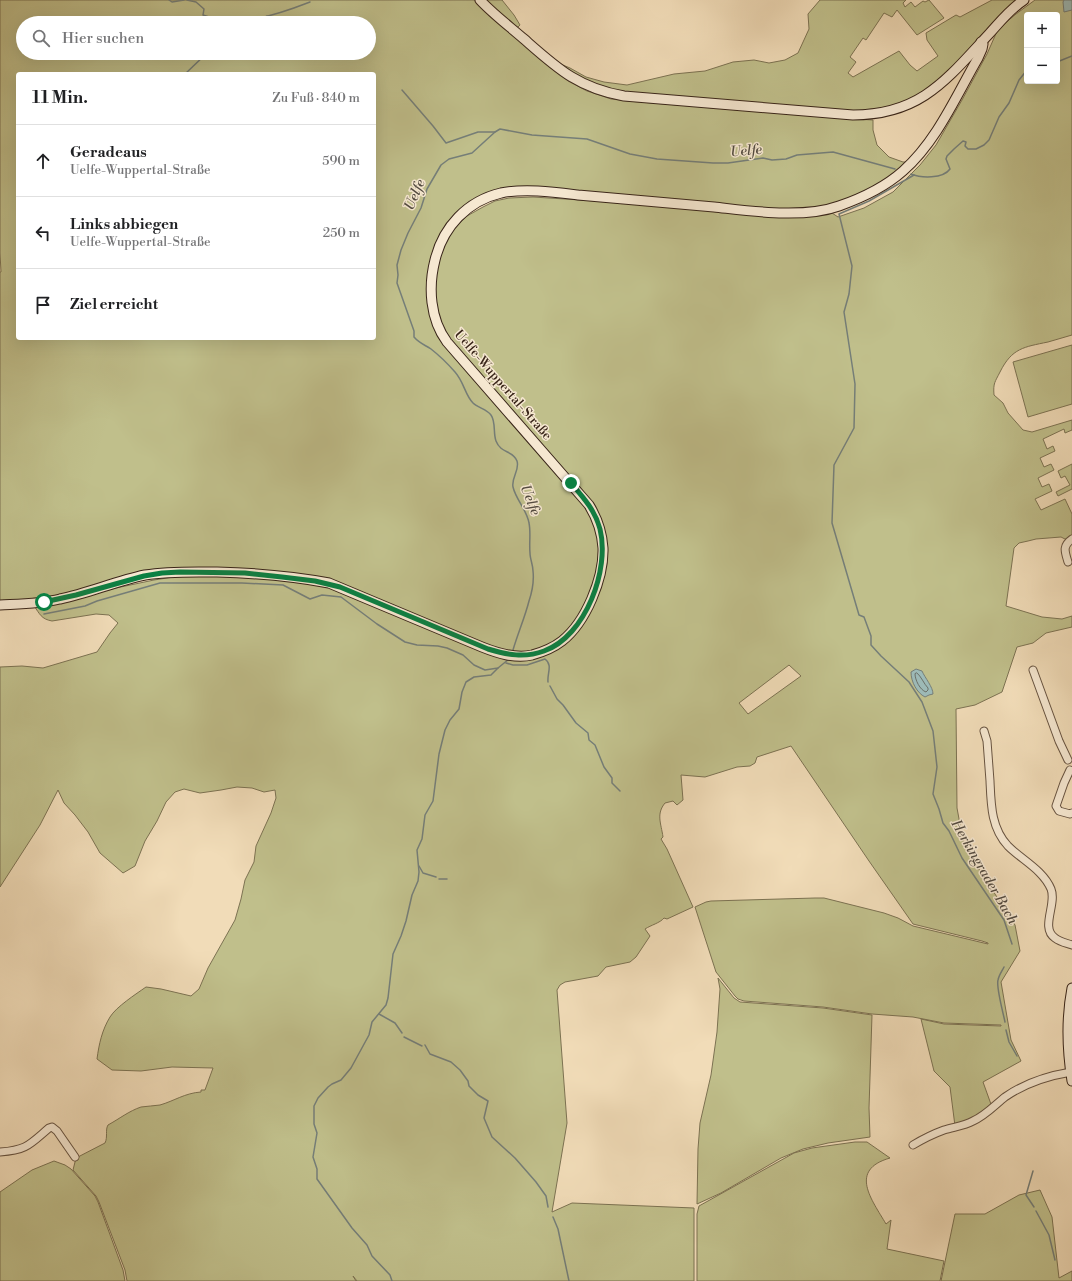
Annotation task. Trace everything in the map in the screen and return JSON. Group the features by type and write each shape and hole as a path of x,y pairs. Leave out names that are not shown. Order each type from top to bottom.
{"main road":[{"path":"480,0 561,70 578,82 593,89 624,96 777,109 862,115 904,107 938,87 954,72 981,42"},
{"name":"Uelfe-Wuppertal-Straße","path":"0,605 32,604 59,600 144,576 162,573 245,573 315,581 340,587 482,647 500,653 526,656 545,651 552,647 562,640 576,626 596,588 603,554 600,529 589,505 447,342 440,332 434,314 432,290 433,273 438,251 451,225 465,210 479,202 500,193 516,191 562,193 744,210 795,213 820,211 838,207 882,187 903,171 921,152 933,136 978,58 983,46 981,42 1004,16 1024,0"},
{"path":"1071,1076 1068,1012 1072,988"}],"street":[{"path":"1068,562 1065,546 1072,539"},
{"path":"1033,670 1057,737 1070,758 1068,765 1071,771 1064,783 1056,806 1059,811 1070,814 1072,813"},
{"path":"984,731 987,741 992,809 995,826 1006,844 1046,881 1051,889 1053,898 1049,923 1050,933 1055,939 1072,944"},
{"path":"913,1145 944,1130 972,1122 981,1117 1006,1097 1028,1084 1046,1078 1071,1076"},
{"path":"0,1152 19,1150 27,1147 52,1127 57,1131 75,1157"}],"shaded area":[{"path":"0,0 474,0 479,6 568,81 587,91 611,99 628,101 873,120 873,130 877,145 889,157 903,162 913,162 879,188 854,201 827,210 801,213 777,213 545,191 511,191 489,197 477,202 458,218 443,238 438,250 432,272 432,293 435,314 441,330 437,319 433,291 438,260 453,229 467,216 483,207 495,201 509,198 533,197 628,203 744,214 801,216 829,211 838,217 864,208 893,192 920,165 936,145 987,54 998,29 1035,0 1072,0 1072,335 1025,347 1014,353 1000,372 995,383 994,395 1003,403 1008,413 1023,430 1032,432 1072,420 1072,430 1065,433 1064,429 1043,439 1047,449 1053,446 1055,451 1040,458 1044,467 1051,464 1054,470 1038,478 1042,487 1049,484 1052,491 1035,499 1041,510 1065,499 1072,514 1072,539 1065,539 1061,537 1036,539 1019,543 1014,548 1006,606 1042,617 1062,619 1072,616 1072,627 1046,633 1033,643 1017,647 1002,692 975,705 956,709 957,808 964,846 1015,925 1020,951 1001,982 1011,1040 1021,1061 983,1082 992,1107 972,1121 955,1126 950,1087 934,1071 921,1019 944,1024 1001,1025 944,1023 913,1017 872,1014 823,1007 744,1001 738,999 716,972 695,907 706,902 824,898 884,913 913,926 988,943 913,924 791,746 757,757 755,763 750,766 737,767 705,777 681,775 683,800 677,805 673,801 665,803 662,807 660,823 663,837 661,839 693,907 667,919 664,918 645,929 650,936 636,957 630,962 606,967 598,976 565,982 560,985 557,990 567,1123 552,1212 572,1203 694,1208 694,1281 357,1281 353,1276 356,1281 127,1281 125,1270 99,1202 96,1196 73,1170 76,1158 105,1143 108,1125 132,1111 141,1107 160,1105 185,1095 205,1090 213,1068 172,1067 141,1071 112,1070 97,1059 101,1037 107,1022 113,1013 126,1001 146,987 191,996 199,989 208,968 235,920 245,880 254,862 256,846 276,798 275,790 264,792 252,788 237,787 200,793 184,789 175,792 166,802 145,841 135,866 123,873 100,853 88,832 64,803 58,790 40,825 0,887 0,667 22,666 43,668 97,652 118,623 109,615 96,614 52,621 39,614 34,606 73,599 154,580 200,573 245,574 308,581 328,585 410,618 408,621 419,623 475,644 329,583 301,578 259,574 231,572 172,572 145,575 52,601 30,604 0,605","holes":["441,331 448,341 583,493 598,518 602,530 605,550 604,570 591,609 581,626 567,640 550,651 541,654 531,656 548,650 563,640 579,622 592,598 597,586 603,561 603,549 597,521 589,505 447,342","789,665 801,676 748,714 739,703"]},
{"path":"485,0 502,0 520,25 517,28"},
{"path":"820,0 906,0 903,3 905,7 911,2 915,7 923,1 925,2 929,0 944,18 917,35 897,10 892,17 884,13 866,40 863,38 850,57 856,62 848,73 853,77 899,51 917,71 938,56 927,40 926,33 956,15 960,17 992,0 1018,0 974,43 958,62 932,85 913,98 882,108 854,111 627,94 593,85 551,60 586,77 604,82 627,85 674,74 705,71 733,62 754,60 769,63 785,60 798,53 809,29 808,14"},
{"path":"1072,345 1072,404 1028,417 1013,362"},
{"path":"1072,464 1072,489 1058,496 1056,492 1070,485 1065,476 1061,478 1058,471"},
{"path":"718,978 734,998 740,1002 823,1008 872,1015 869,1108 870,1137 828,1143 803,1149 781,1158 721,1193 697,1204 700,1123 711,1075 717,1032 720,989"},
{"path":"855,1142 867,1142 890,1158 877,1163 870,1170 867,1178 867,1186 875,1205 886,1224 891,1220 887,1249 944,1261 940,1281 697,1281 697,1214 699,1206 794,1153 812,1148"},
{"path":"54,1161 71,1169 95,1196 123,1270 125,1281 0,1281 0,1192 32,1170"},
{"path":"1040,1190 1052,1217 1059,1278 1072,1271 1072,1281 941,1281 955,1214 985,1214 1019,1195"}],"water":[{"path":"1064,0 1072,0 1072,10 1064,12"},
{"path":"916,669 922,671 933,691 933,694 925,697 917,690 912,680 911,672"}],"waterway":[{"path":"169,0 172,2 184,0"},
{"path":"187,0 196,2 204,9 203,15 206,16"},
{"path":"266,16 310,2"},
{"name":"Uelfe","path":"1060,61 1072,56"},
{"path":"187,72 200,60"},
{"name":"Uelfe","path":"911,174 926,177 942,175 950,169 946,159 947,156 963,141 966,142 965,146 968,149 976,149 984,145 989,140 999,117 1009,103 1019,80 1024,74"},
{"path":"402,90 446,143 478,132 495,132"},
{"name":"Uelfe","path":"513,650 526,613 533,578 528,518 516,496 513,487 513,480 518,464 513,455 498,445 495,438 493,418 491,415 470,400 463,384 447,363 438,354 414,337 414,331 397,283 397,265 401,250 421,208 427,189 441,165 449,159 472,153 500,129 532,135 587,139 630,154 657,159 728,163 763,158 772,160 786,159 797,155 833,152 895,169"},
{"name":"Herkingrader Bach","path":"914,175 869,201 839,214 852,266 849,294 844,312 855,384 854,428 834,465 832,523 859,615 864,617 871,636 871,645 909,682 922,702 933,731 937,767 933,794 943,823 949,831 962,858 1004,920 1012,944"},
{"name":"Uelfe","path":"44,614 85,606 97,601 160,583 242,583 283,585 310,599 322,595 341,597 377,624 405,642 417,645 447,648 463,655 474,665 485,670 498,668 509,659"},
{"path":"506,663 513,665 527,665 545,659 549,664 548,682"},
{"path":"392,1281 390,1275 372,1256 367,1245 352,1228 317,1179 317,1169 313,1157 317,1133 314,1124 314,1106 318,1098 328,1087 341,1080 351,1068 369,1035 372,1022 386,1005 393,954 401,936 412,895 418,881 419,872 417,850 422,839 425,815 433,801 439,754 445,730 450,720 459,709 462,692 466,682 474,677 491,675 498,668"},
{"path":"550,686 557,699 576,723 588,733 589,740 595,745 604,767 612,778 612,783 620,791"},
{"path":"419,866 423,873 436,877"},
{"path":"439,879 447,879"},
{"name":"Herkingrader Bach","path":"1004,967 999,976 998,983 1005,1022"},
{"path":"379,1014 395,1023 402,1033"},
{"name":"Herkingrader Bach","path":"1006,1030 1009,1042 1017,1056"},
{"path":"404,1037 422,1046"},
{"path":"425,1045 430,1054 451,1062 460,1070 468,1081 469,1086 478,1095 488,1101 484,1118 492,1137 515,1158 536,1182 546,1196 548,1207"},
{"name":"Herkingrader Bach","path":"1033,1171 1026,1195 1034,1207"},
{"name":"Herkingrader Bach","path":"1036,1211 1049,1235 1055,1260"},
{"path":"553,1217 558,1229 569,1281"}],"route":[{"path":"44,602 59,600 113,584 162,573 245,573 282,577 315,581 340,587 488,649 509,655 531,655 545,651 570,633 581,619 596,588 603,554 601,535 593,511 571,483"}]}
